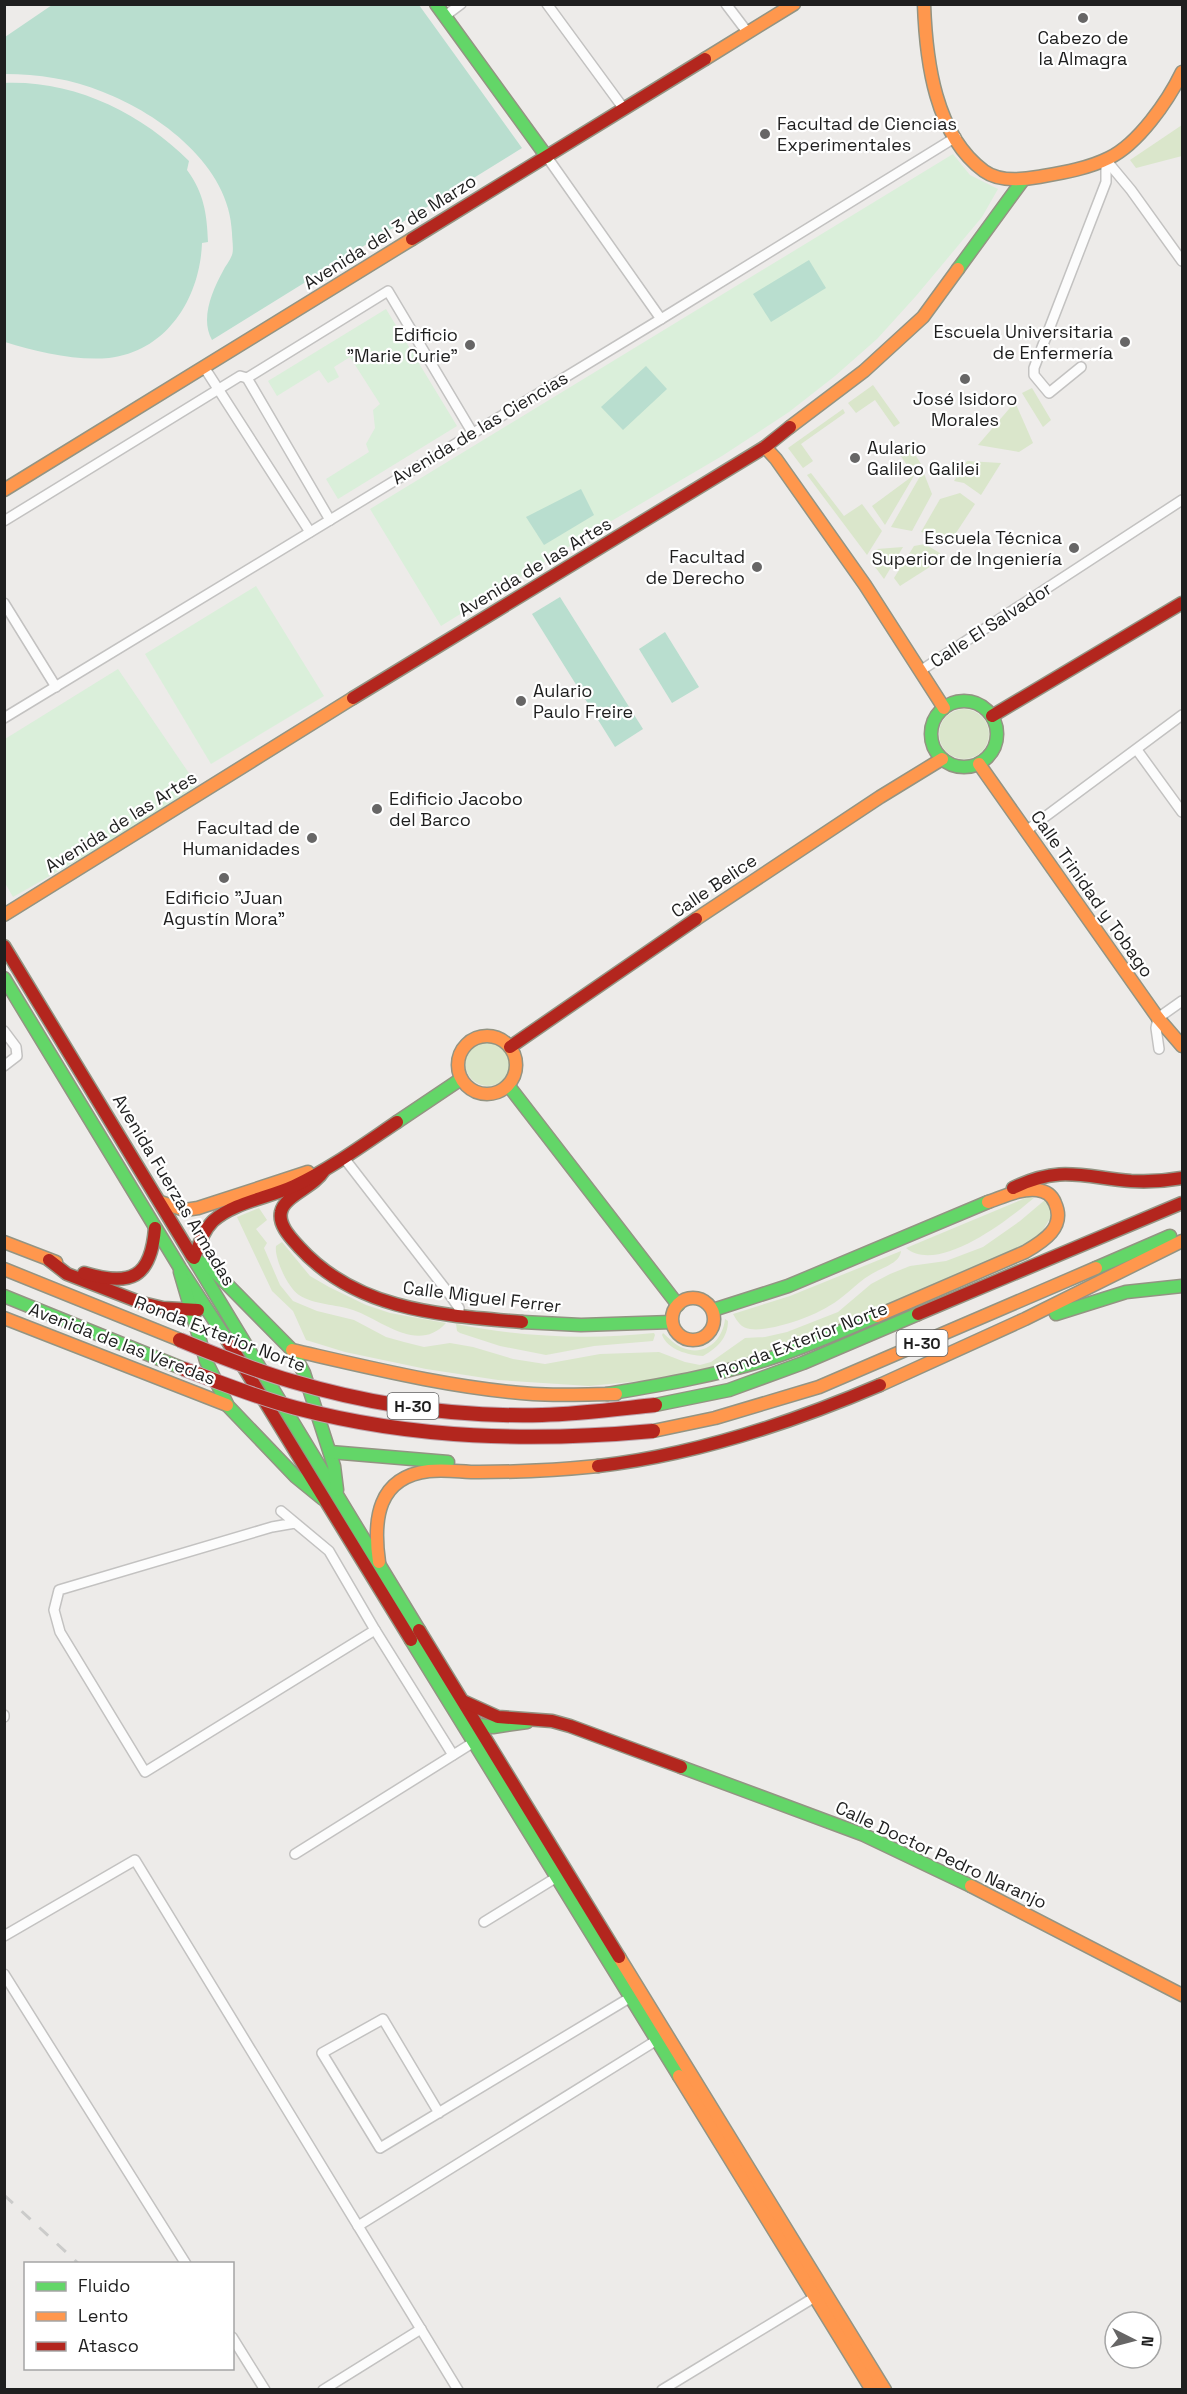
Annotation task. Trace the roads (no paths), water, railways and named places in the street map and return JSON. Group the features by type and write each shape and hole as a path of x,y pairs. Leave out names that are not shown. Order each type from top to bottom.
{"main road":[{"path":"436,4 547,157"},
{"name":"Avenida del 3 de Marzo","path":"4,490 794,4"},
{"path":"924,4 924,28 930,72 941,109 956,137 976,164 986,173 997,177 1023,180 1106,160 1131,141 1176,86 1182,72"},
{"name":"Avenida de las Artes","path":"4,915 765,447 864,371 923,317 1023,180"},
{"path":"765,447 776,459 865,585 944,708"},
{"path":"992,716 1182,604"},
{"path":"956,702 970,702 982,706 992,716 997,728 997,740 989,757 979,764 960,768 942,759 933,747 931,733 934,719 944,708 956,702"},
{"name":"Calle Belice","path":"510,1047 753,881 942,759"},
{"name":"Calle Trinidad y Tobago","path":"979,764 1158,1018 1182,1046"},
{"name":"Avenida Fuerzas Armadas","path":"4,946 224,1307 306,1450"},
{"name":"Avenida Fuerzas Armadas","path":"4,978 180,1268 306,1450"},
{"path":"481,1036 492,1036 502,1040 510,1047 516,1067 508,1085 496,1092 482,1094 470,1089 461,1079 458,1066 459,1057 461,1050 471,1040 481,1036"},
{"path":"333,1498 334,1466 304,1373 292,1350 208,1265 195,1259 205,1231 225,1212 290,1188 327,1168 461,1079"},
{"path":"508,1085 678,1305"},
{"path":"160,1202 185,1210 198,1208 327,1168"},
{"name":"Calle Miguel Ferrer","path":"327,1168 320,1179 284,1204 280,1210 280,1217 285,1229 310,1259 351,1289 379,1301 459,1316 588,1327 672,1322"},
{"path":"988,1202 1031,1178 1059,1173 1094,1174 1123,1181 1156,1182 1182,1178"},
{"path":"607,1394 738,1368 788,1353 987,1269 1039,1245 1055,1230 1059,1217 1057,1204 1047,1192 1029,1189 988,1202 788,1286 713,1310"},
{"path":"1057,1257 1182,1190"},
{"name":"Ronda Exterior Norte","path":"4,1269 232,1361 307,1386 382,1402 456,1412 525,1415 589,1412 655,1405 729,1390 803,1363 1182,1203"},
{"path":"4,1242 87,1274 106,1278 125,1278 139,1272 149,1262 155,1228"},
{"name":"H-30","path":"4,1296 184,1369 308,1411 383,1427 459,1437 531,1440 653,1431 715,1418 819,1387 1182,1231"},
{"path":"885,2390 464,1702 395,1602 379,1562 375,1540 380,1507 387,1494 405,1477 431,1471 539,1470 619,1463 720,1441 806,1414 1001,1331 1182,1241"},
{"path":"49,1260 67,1274 142,1303 163,1308 211,1313 224,1307 238,1307 253,1311"},
{"path":"180,1268 191,1311 217,1387 227,1405 246,1428 309,1490 333,1498 379,1562"},
{"path":"1001,1331 1126,1292 1182,1286"},
{"path":"688,1298 706,1302 713,1310 715,1323 703,1339 689,1341 674,1329 672,1322 678,1305 688,1298"},
{"path":"200,1337 211,1313"},
{"name":"Avenida de las Veredas","path":"4,1318 227,1405"},
{"path":"292,1350 392,1373 534,1394 643,1394 803,1363"},
{"path":"306,1450 317,1434 320,1423"},
{"path":"270,1450 363,1454 509,1470"},
{"path":"306,1450 395,1602 438,1684 872,2390"},
{"path":"438,1684 451,1692 470,1723 478,1726 504,1727 540,1720"},
{"name":"Calle Doctor Pedro Naranjo","path":"464,1702 498,1717 552,1721 581,1730 864,1835 993,1897 1182,1995"},
{"path":"494,1753 496,1738 504,1727"},
{"path":"539,1825 542,1840 557,1866 557,1877"},
{"path":"557,1877 568,1885 579,1903 592,1912"},
{"path":"623,1962 624,1975 630,1985 631,1998 657,2018"},
{"path":"657,2018 657,2040"},
{"path":"657,2040 666,2045 679,2065 691,2075"},
{"path":"712,2130 723,2137 735,2157 744,2161"},
{"path":"744,2161 745,2172 757,2193 760,2208"},
{"path":"805,2259 806,2272 814,2285 815,2297 844,2322"}],"street":[{"path":"445,16 461,4"},
{"path":"547,4 624,109"},
{"path":"726,4 747,33"},
{"name":"Avenida de las Ciencias","path":"4,718 956,137"},
{"path":"547,157 661,319"},
{"path":"1106,160 1131,190 1182,261"},
{"path":"1081,367 1049,393 1034,375 1034,368 1106,182 1106,160"},
{"path":"247,378 388,291 472,432"},
{"path":"204,367 310,532"},
{"path":"4,521 240,376 247,378 330,520"},
{"name":"Calle El Salvador","path":"920,671 1182,500"},
{"path":"4,603 56,687"},
{"path":"1026,831 1182,715"},
{"path":"1137,750 1182,812"},
{"path":"1159,1048 1156,1028 1158,1018 1182,1001"},
{"path":"4,1031 16,1047 17,1056 4,1066"},
{"path":"344,1158 450,1295 459,1308 459,1316"},
{"path":"281,1511 329,1551 453,1755"},
{"path":"295,1523 272,1527 59,1590 54,1610 60,1632 145,1772 375,1630"},
{"path":"295,1854 474,1742"},
{"path":"4,1936 135,1860 458,2390"},
{"path":"484,1922 557,1877"},
{"path":"4,1974 185,2262"},
{"path":"439,2113 383,2019 322,2053 380,2148 439,2113 631,1998"},
{"path":"358,2226 657,2040"},
{"path":"665,2389 815,2297"},
{"path":"323,2390 421,2329"},
{"path":"234,2340 265,2390"}],"railway":[{"path":"4,2195 77,2262"}],"place":[{"name":"Cabezo de la Almagra","path":"1083,18"},
{"name":"Facultad de Ciencias Experimentales","path":"765,134"},
{"name":"Escuela Universitaria de Enfermería","path":"1125,342"},
{"name":"Edificio \"Marie Curie\"","path":"470,345"},
{"name":"José Isidoro Morales","path":"965,379"},
{"name":"Aulario Galileo Galilei","path":"855,458"},
{"name":"Escuela Técnica Superior de Ingeniería","path":"1074,548"},
{"name":"Facultad de Derecho","path":"757,567"},
{"name":"Aulario Paulo Freire","path":"521,701"},
{"name":"Edificio Jacobo del Barco","path":"377,809"},
{"name":"Facultad de Humanidades","path":"312,838"},
{"name":"Edificio \"Juan Agustín Mora\"","path":"224,878"}]}
